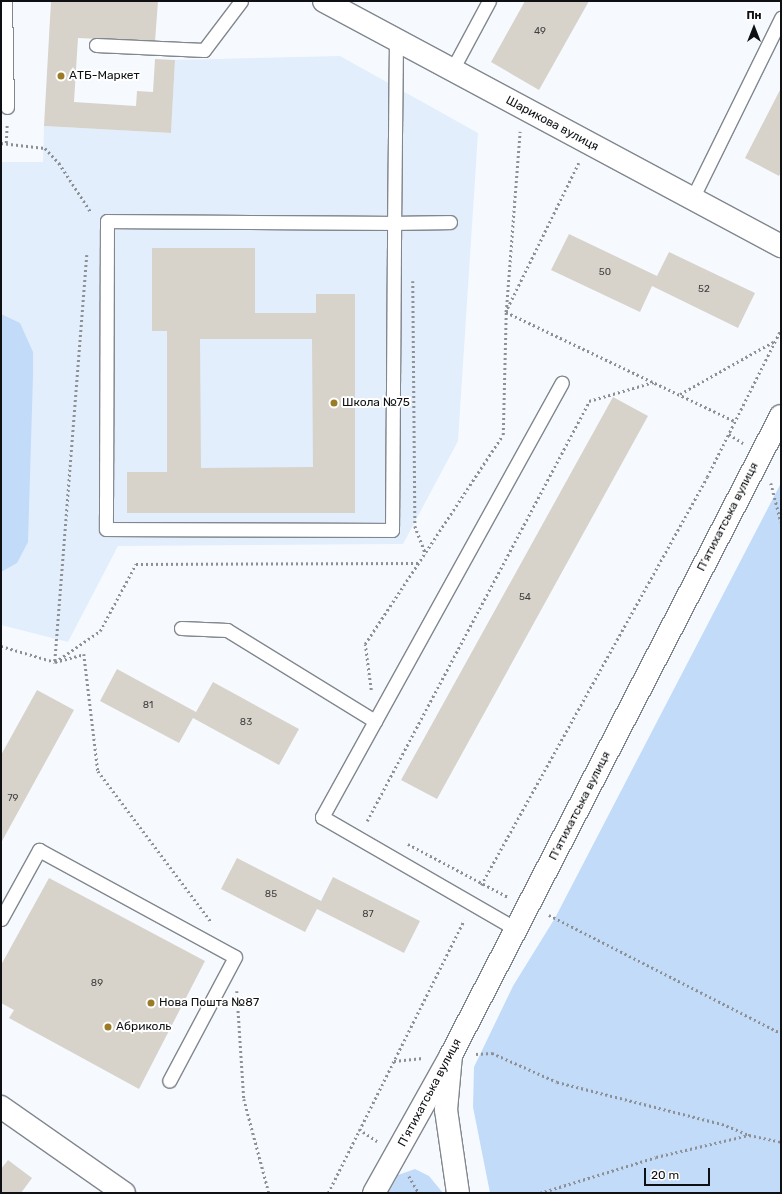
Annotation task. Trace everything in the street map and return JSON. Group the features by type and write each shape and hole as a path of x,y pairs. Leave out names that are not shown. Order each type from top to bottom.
{"street":[{"name":"Шарикова вулиця","path":"324,1 781,246"},
{"name":"П’ятихатська вулиця","path":"374,1193 451,1056 781,416"},
{"path":"451,1056 446,1110 458,1193"},
{"path":"1,1107 124,1193"}],"lane":[{"path":"5,1 7,107"},
{"path":"96,45 204,50 241,1"},
{"path":"452,70 489,1"},
{"path":"692,199 781,18"},
{"path":"396,40 394,222 392,530 106,529 107,221 394,222 450,222"},
{"path":"516,929 322,817 562,383"},
{"path":"181,628 227,630 375,721"},
{"path":"1,920 39,850 235,957 169,1081"}],"path":[{"path":"375,721 365,644 426,554 503,435 506,312 520,129"},
{"path":"1,143 45,148 91,208 90,216"},
{"path":"506,312 581,160"},
{"path":"55,662 88,248"},
{"path":"413,276 415,526 426,554"},
{"path":"506,312 735,421"},
{"path":"328,1193 481,884 735,421 781,329"},
{"path":"680,395 775,341"},
{"path":"372,824 366,820 589,401 654,382"},
{"path":"55,662 100,631 136,564 420,562"},
{"path":"1,646 55,662 84,654 98,771 167,860 235,957 244,1099 268,1193"},
{"path":"400,839 481,884 528,906 781,1033"},
{"path":"451,1056 492,1053 557,1082 722,1124 749,1135 781,1142"},
{"path":"540,1193 656,1157 749,1135"}],"shaded area":[{"path":"340,56 478,133 458,441 403,544 118,546 68,642 1,625 1,162 43,162 44,126 171,133 175,60"},
{"path":"1,314 20,323 33,352 33,376 28,542 17,563 1,572"},
{"path":"781,483 781,1193 490,1193 473,1107 474,1067 513,986 555,918"},
{"path":"415,1169 429,1176 443,1193 388,1193 398,1175"}],"building":[{"name":"АТБ-Маркет","path":"51,1 158,1 155,42 78,38 74,102 136,106 137,91 153,92 155,59 175,60 171,133 44,126"},
{"path":"525,1 589,1 539,90 491,62"},
{"path":"781,88 781,172 779,176 745,158"},
{"path":"569,234 657,276 669,252 755,293 738,328 652,286 640,312 551,270"},
{"name":"Школа №75","path":"152,248 255,248 255,313 316,313 316,294 355,294 355,513 127,513 127,472 167,472 167,331 152,331","holes":["200,339 312,339 313,467 201,468"]},
{"path":"613,397 648,416 437,799 401,780"},
{"path":"117,669 196,712 213,682 299,729 279,765 193,718 179,743 100,701"},
{"path":"37,690 74,710 1,843 1,755"},
{"path":"237,858 321,901 333,877 420,921 404,953 317,909 305,932 221,889"},
{"path":"49,878 205,961 139,1089 9,1018 14,1010 1,1003 1,965"},
{"path":"8,1160 32,1178 21,1193 1,1193 1,1169"}],"place":[{"name":"АТБ-Маркет","path":"61,76"},
{"name":"Школа №75","path":"334,403"},
{"name":"Нова Пошта №87","path":"151,1003"},
{"name":"Абриколь","path":"108,1027"}]}
